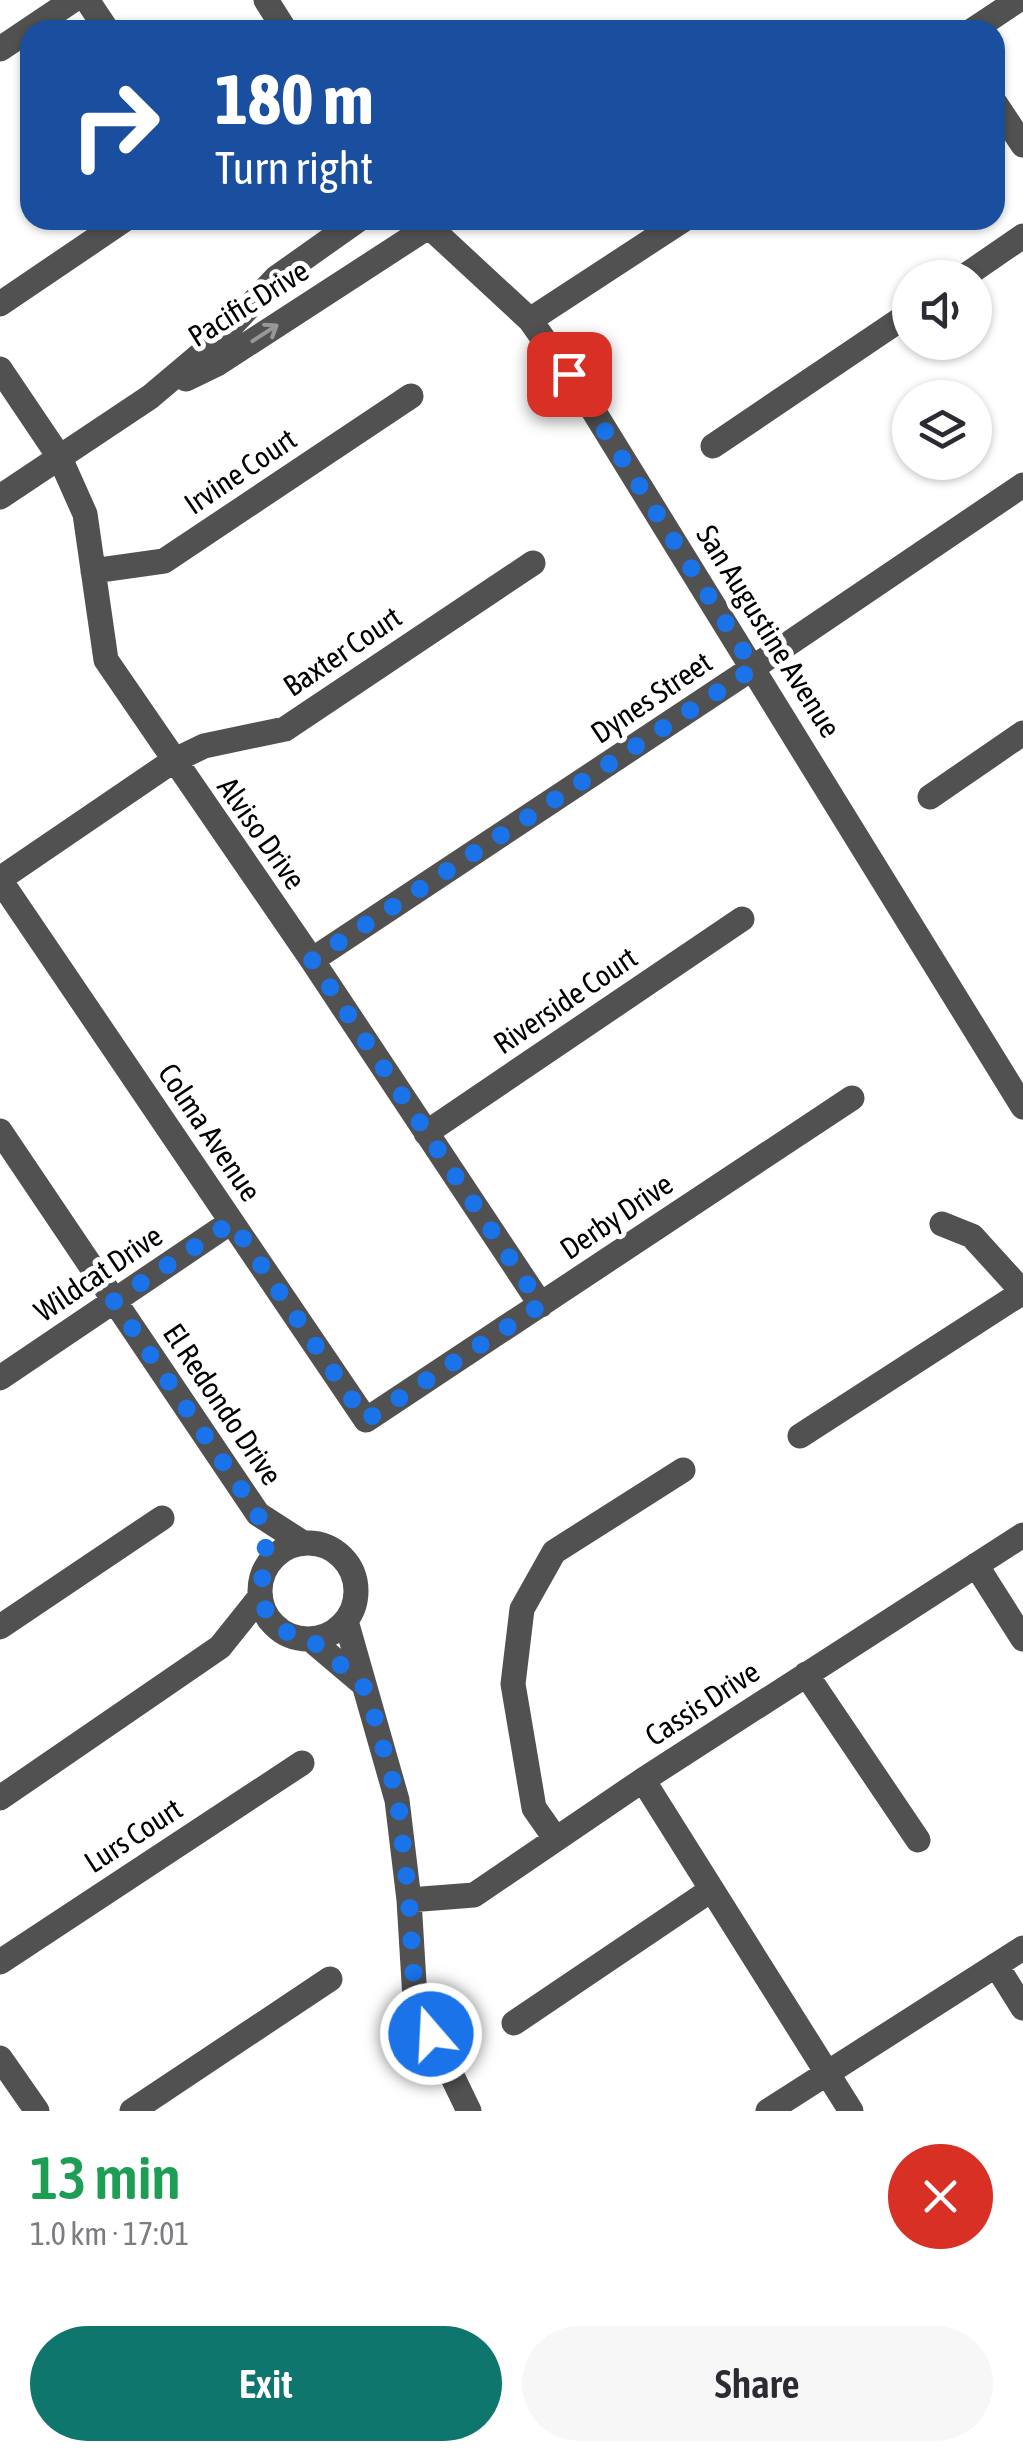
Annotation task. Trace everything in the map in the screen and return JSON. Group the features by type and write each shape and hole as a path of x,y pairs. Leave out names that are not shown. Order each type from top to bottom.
{"street":[{"path":"44,20 74,0"},
{"path":"988,20 1018,0"},
{"path":"1005,118 1023,145"},
{"path":"0,304 109,230"},
{"name":"Pacific Drive","path":"0,497 150,397 220,338 276,278 344,230"},
{"name":"Pacific Drive","path":"150,397 217,364 416,230"},
{"name":"San Augustine Avenue","path":"432,230 530,320 588,402 1023,1107"},
{"path":"530,320 668,230"},
{"path":"988,260 1023,236"},
{"path":"713,446 892,325"},
{"name":"Alviso Drive","path":"0,369 60,458 85,514 106,660 312,960 541,1305"},
{"name":"Irvine Court","path":"93,571 164,561 411,396"},
{"name":"Dynes Street","path":"312,960 754,668 1023,484"},
{"name":"Baxter Court","path":"0,880 173,761 204,746 285,729 533,563"},
{"path":"930,796 1023,732"},
{"name":"Colma Avenue","path":"0,880 366,1420"},
{"name":"Riverside Court","path":"426,1134 742,920"},
{"name":"Derby Drive","path":"366,1420 852,1098"},
{"name":"El Redondo Drive","path":"0,1131 258,1514 269,1563"},
{"name":"Wildcat Drive","path":"0,1378 232,1222"},
{"path":"800,1436 1023,1292 972,1236 942,1224"},
{"path":"555,1838 534,1808 513,1684 522,1609 554,1552 683,1470"},
{"name":"El Redondo Drive","path":"258,1514 303,1543"},
{"path":"0,1627 162,1518"},
{"name":"Cassis Drive","path":"409,1900 474,1895 642,1780 1023,1536"},
{"path":"303,1543 334,1550 346,1561 356,1590 354,1606 346,1620 324,1636 310,1639 279,1630 263,1610 260,1597 263,1573 269,1563 290,1546 303,1543"},
{"path":"976,1565 1023,1639"},
{"path":"220,1648 260,1597"},
{"path":"346,1620 398,1800 415,1998 469,2111"},
{"path":"0,1798 220,1648 279,1630"},
{"path":"310,1639 362,1683"},
{"path":"806,1674 918,1840"},
{"name":"Lurs Court","path":"0,1962 302,1763"},
{"path":"642,1780 851,2111"},
{"path":"514,2023 712,1890"},
{"path":"768,2111 1023,1948"},
{"path":"996,1965 1023,2008"},
{"path":"132,2111 330,1979"},
{"path":"0,2058 37,2111"}],"route":[{"path":"431,2034 415,1998 398,1800 362,1683 310,1639 279,1630 263,1610 260,1585 269,1563 258,1514 114,1301 232,1222 366,1420 541,1305 312,960 754,668 569,374"}]}
